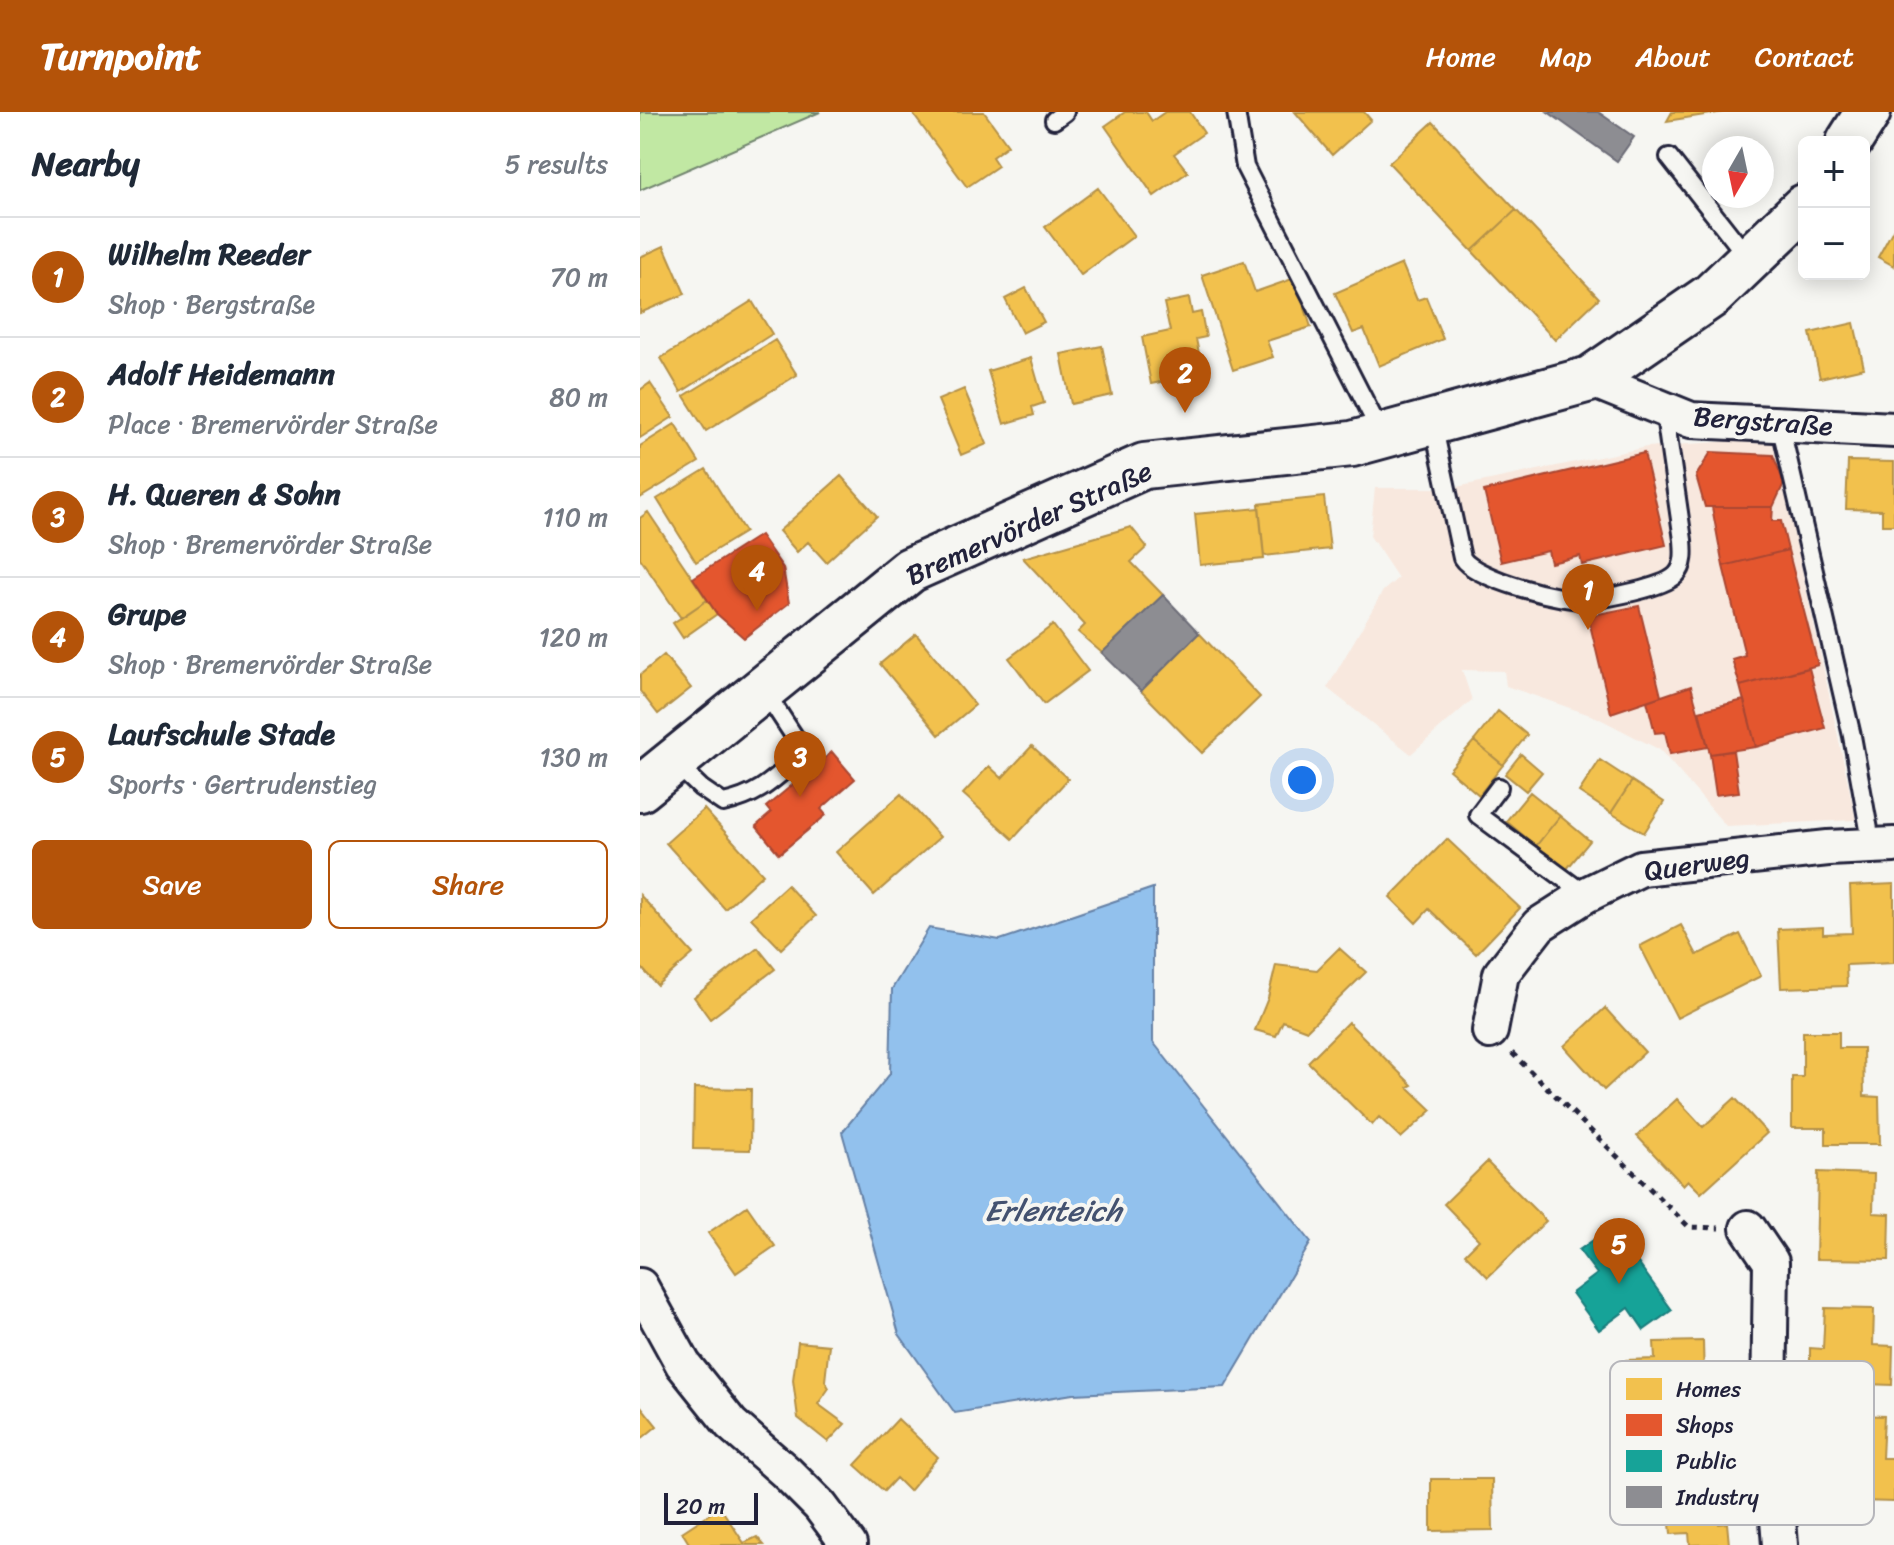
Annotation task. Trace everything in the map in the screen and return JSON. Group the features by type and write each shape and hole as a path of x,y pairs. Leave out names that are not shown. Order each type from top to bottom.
{"main road":[{"path":"1853,136 1868,112"},
{"name":"Bremervörder Straße","path":"640,789 910,570 1144,466 1352,444 1590,379 1712,295 1803,208"}],"street":[{"name":"Bergstraße","path":"1590,379 1691,420 1894,430"},
{"name":"Querweg","path":"1490,1031 1501,974 1539,925 1586,895 1641,868 1883,846"},
{"path":"1748,1228 1771,1262 1770,1361"},
{"path":"640,1286 683,1364 731,1424 820,1506 849,1545"},
{"path":"1778,1525 1780,1545"}],"lane":[{"path":"1236,112 1245,167 1383,436"},
{"path":"1669,157 1750,260"},
{"path":"1432,423 1462,558 1467,566 1506,584 1552,596 1586,600 1666,583 1679,573 1684,557 1664,409"},
{"path":"1780,424 1852,736 1883,846"},
{"path":"673,762 723,803 748,798 774,779 795,761 796,739 763,689"},
{"path":"1499,787 1478,815 1586,895"}],"path":[{"path":"1490,1031 1689,1227 1748,1228"}],"shaded area":[{"path":"1774,438 1856,820 1726,826 1660,750 1596,717 1506,686 1504,671 1462,670 1472,700 1411,754 1327,688 1383,591 1398,578 1370,536 1375,488 1452,488 1647,447"}],"green space":[{"path":"640,112 820,112 640,190"}],"water":[{"name":"Erlenteich","path":"1153,888 1153,1042 1311,1242 1225,1387 1073,1394 955,1413 899,1334 842,1132 890,1074 892,989 929,928 1000,940"}],"building: Homes":[{"path":"984,112 1008,145 992,157 998,166 967,187 913,114"},
{"path":"1125,112 1146,112 1152,121 1165,112 1190,112 1204,133 1174,154 1188,172 1154,196 1105,126"},
{"path":"1295,112 1364,112 1371,120 1332,155"},
{"path":"1672,112 1724,112 1667,121"},
{"path":"1433,122 1516,210 1472,251 1389,163"},
{"path":"1098,188 1134,236 1081,275 1045,227"},
{"path":"1516,210 1599,298 1555,340 1472,251"},
{"path":"1894,228 1894,266 1878,257"},
{"path":"664,246 685,294 640,313 640,257"},
{"path":"1244,261 1255,292 1295,278 1311,327 1267,341 1273,357 1233,370 1202,275"},
{"path":"1402,264 1417,300 1426,297 1443,339 1379,366 1364,329 1353,333 1335,293"},
{"path":"1026,288 1044,322 1022,333 1005,299"},
{"path":"1189,298 1192,314 1201,312 1206,337 1196,339 1203,373 1151,384 1142,337 1170,331 1164,303"},
{"path":"752,301 772,334 681,392 661,358"},
{"path":"1854,323 1864,368 1820,378 1810,333"},
{"path":"775,340 797,375 706,431 684,396"},
{"path":"1102,346 1112,395 1071,404 1061,354"},
{"path":"1031,358 1044,403 1032,407 1034,415 1004,424 988,371"},
{"path":"650,383 673,417 640,438 640,390"},
{"path":"964,389 987,444 961,455 938,400"},
{"path":"675,424 699,462 640,498 640,446"},
{"path":"1848,461 1894,462 1894,525 1882,525 1882,510 1846,509"},
{"path":"706,469 745,532 696,562 657,499"},
{"path":"841,476 877,516 826,562 808,542 797,552 779,531"},
{"path":"1324,497 1330,549 1264,556 1259,504"},
{"path":"1259,508 1264,559 1200,565 1195,514"},
{"path":"648,512 707,600 681,618 640,558 640,518"},
{"path":"1131,527 1147,547 1131,562 1163,595 1102,653 1078,632 1085,625 1023,558"},
{"path":"707,600 717,614 683,638 673,623"},
{"path":"1053,625 1088,671 1044,704 1009,658"},
{"path":"1199,633 1260,697 1202,753 1141,691"},
{"path":"916,634 975,705 939,735 880,664"},
{"path":"664,655 691,688 658,714 640,691 640,675"},
{"path":"1498,711 1527,735 1503,765 1474,741"},
{"path":"1474,741 1503,765 1479,795 1449,770"},
{"path":"1032,746 1068,779 1013,839 963,794 989,766 1002,778"},
{"path":"1521,754 1542,772 1526,791 1505,774"},
{"path":"1600,760 1632,781 1611,813 1579,792"},
{"path":"1632,781 1664,802 1644,833 1611,813"},
{"path":"1530,792 1560,816 1536,846 1506,821"},
{"path":"901,794 940,837 874,895 836,852"},
{"path":"704,809 763,874 725,909 666,843"},
{"path":"1560,816 1590,841 1566,870 1536,846"},
{"path":"1447,839 1520,908 1476,954 1429,909 1416,923 1390,897"},
{"path":"1894,884 1894,963 1846,965 1847,986 1781,988 1778,929 1823,927 1823,934 1852,933 1850,886"},
{"path":"787,885 816,916 781,949 751,918"},
{"path":"640,895 693,954 657,985 640,966"},
{"path":"1681,925 1697,955 1740,934 1761,976 1677,1018 1640,946"},
{"path":"758,948 775,969 710,1019 694,997"},
{"path":"1339,948 1366,972 1307,1030 1283,1021 1276,1036 1255,1030 1268,998 1276,965 1317,970"},
{"path":"1605,1008 1645,1052 1604,1090 1564,1046"},
{"path":"1348,1022 1412,1085 1408,1087 1432,1110 1401,1138 1379,1117 1372,1125 1308,1062"},
{"path":"1803,1032 1839,1032 1839,1048 1863,1048 1864,1096 1879,1097 1880,1144 1826,1144 1826,1128 1792,1128 1792,1077 1803,1077"},
{"path":"694,1088 751,1089 750,1150 693,1149"},
{"path":"1735,1098 1767,1133 1701,1193 1688,1180 1683,1185 1637,1136 1677,1099 1703,1127"},
{"path":"1487,1162 1546,1221 1488,1277 1465,1254 1479,1240 1444,1204"},
{"path":"1818,1172 1874,1174 1873,1213 1890,1214 1889,1260 1816,1259"},
{"path":"747,1206 775,1246 736,1273 708,1233"},
{"path":"1825,1308 1874,1309 1873,1345 1893,1346 1892,1385 1874,1384 1874,1361 1810,1361 1810,1348 1823,1349"},
{"path":"1703,1341 1703,1361 1626,1361 1655,1359 1654,1342"},
{"path":"798,1342 829,1345 825,1381 829,1388 818,1404 845,1424 828,1442 798,1418 793,1380"},
{"path":"640,1405 657,1426 640,1440"},
{"path":"1874,1416 1884,1416 1882,1458 1894,1458 1894,1502 1874,1501"},
{"path":"898,1419 938,1457 909,1491 896,1478 884,1491 855,1465"},
{"path":"1431,1479 1492,1479 1493,1530 1431,1531"},
{"path":"720,1507 744,1543 757,1537 764,1545 690,1545 682,1532"},
{"path":"1670,1525 1727,1525 1729,1544 1690,1545 1689,1533 1671,1534"}],"building: Shops":[{"path":"1711,452 1773,455 1784,483 1773,507 1705,507 1696,476"},
{"path":"1644,453 1666,545 1582,565 1580,556 1551,563 1548,551 1501,562 1484,491"},
{"path":"1712,507 1773,507 1772,521 1781,521 1788,550 1723,566"},
{"path":"760,535 783,568 789,603 744,638 717,614 693,578"},
{"path":"1788,550 1818,665 1740,686 1732,659 1745,655 1723,566"},
{"path":"1639,606 1661,696 1611,713 1588,616"},
{"path":"1809,668 1825,728 1756,747 1740,686"},
{"path":"1691,686 1708,747 1670,754 1665,732 1655,733 1647,701"},
{"path":"1744,700 1756,747 1710,754 1699,711"},
{"path":"1733,751 1739,792 1716,795 1710,754"},
{"path":"832,752 855,779 821,809 826,815 779,854 756,826 771,813 766,807"}],"building: Public":[{"path":"1612,1227 1672,1310 1644,1330 1629,1308 1599,1330 1572,1293 1597,1274 1579,1250"}],"building: Industry":[{"path":"1548,112 1598,112 1634,137 1617,161"},
{"path":"1163,595 1199,633 1141,691 1102,653"}],"place":[{"name":"Adolf Heidemann","path":"1185,413"},
{"name":"Grupe","path":"757,611"},
{"name":"Wilhelm Reeder","path":"1588,630"},
{"name":"H. Queren & Sohn","path":"800,797"},
{"name":"Laufschule Stade","path":"1619,1284"}]}
